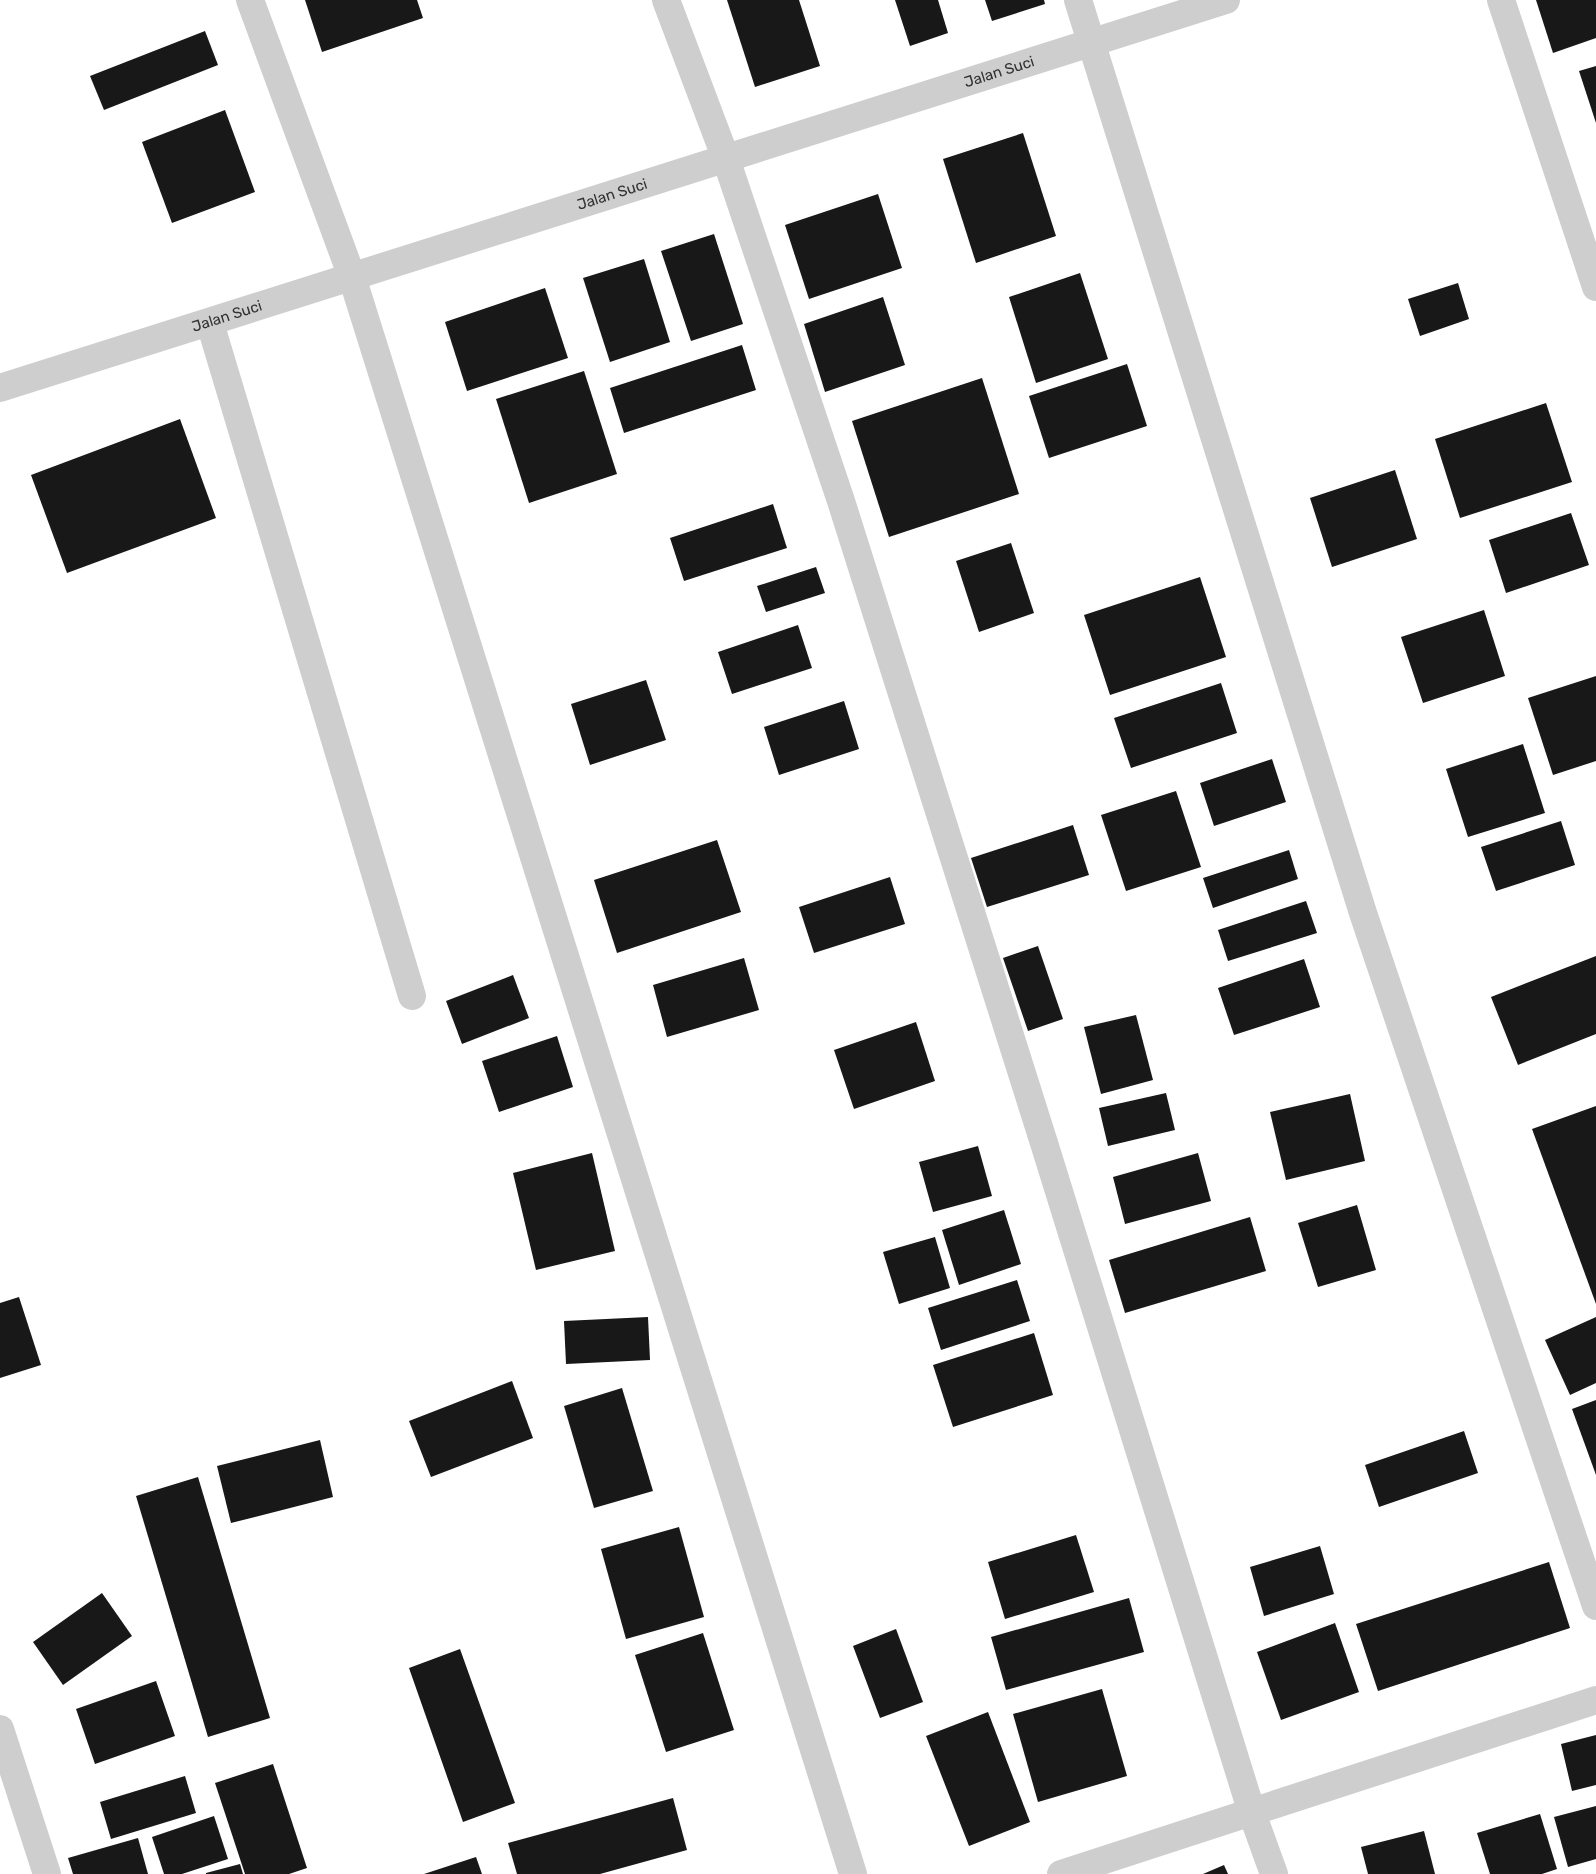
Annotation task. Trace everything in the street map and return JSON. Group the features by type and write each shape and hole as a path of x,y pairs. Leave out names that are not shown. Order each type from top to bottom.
{"street":[{"path":"250,0 352,277 853,1874"},
{"path":"666,0 726,158 844,511 1044,1143 1252,1813 1274,1874"},
{"path":"1078,0 1363,912 1596,1606"},
{"name":"Jalan Suci","path":"0,388 1226,0"},
{"path":"1501,0 1596,287"},
{"path":"210,323 412,996"},
{"path":"1061,1874 1596,1700"},
{"path":"0,1729 47,1874"}],"building":[{"path":"305,0 417,0 423,18 322,52"},
{"path":"727,0 799,0 820,66 755,87"},
{"path":"895,0 938,0 948,33 910,46"},
{"path":"985,0 1044,0 1045,4 992,21"},
{"path":"1536,0 1596,0 1596,38 1553,53"},
{"path":"205,31 218,65 104,110 90,76"},
{"path":"1596,66 1596,123 1579,71"},
{"path":"225,110 255,192 172,223 142,142"},
{"path":"1023,133 1056,236 976,263 943,159"},
{"path":"878,194 902,268 809,299 785,225"},
{"path":"714,234 743,324 691,341 661,251"},
{"path":"644,259 670,342 610,362 583,278"},
{"path":"1080,273 1108,359 1036,383 1009,297"},
{"path":"1458,283 1469,319 1420,336 1408,299"},
{"path":"545,288 568,358 467,391 445,322"},
{"path":"883,297 905,365 825,392 804,324"},
{"path":"742,345 756,390 624,433 610,388"},
{"path":"1127,364 1147,426 1049,458 1029,396"},
{"path":"584,371 617,474 529,503 496,399"},
{"path":"982,378 1019,494 889,537 852,421"},
{"path":"1546,403 1572,482 1460,518 1435,439"},
{"path":"180,419 216,518 67,573 31,475"},
{"path":"1395,470 1417,539 1332,567 1310,498"},
{"path":"773,504 787,548 684,581 670,538"},
{"path":"1571,513 1589,565 1506,593 1489,540"},
{"path":"1011,543 1034,613 979,632 956,561"},
{"path":"816,567 825,593 766,612 757,586"},
{"path":"1200,577 1226,657 1110,695 1084,615"},
{"path":"1484,610 1505,676 1423,703 1401,637"},
{"path":"798,625 812,668 732,694 718,652"},
{"path":"1596,676 1596,761 1553,775 1528,698"},
{"path":"646,680 666,740 590,765 571,704"},
{"path":"1221,683 1237,733 1131,768 1114,718"},
{"path":"844,701 859,749 779,775 764,727"},
{"path":"1523,744 1545,813 1468,837 1446,769"},
{"path":"1272,759 1286,802 1214,826 1200,783"},
{"path":"1176,791 1201,867 1126,891 1101,815"},
{"path":"1561,821 1575,865 1496,891 1481,847"},
{"path":"1073,825 1089,875 987,907 971,858"},
{"path":"717,840 741,912 617,953 594,880"},
{"path":"1289,850 1298,879 1213,908 1203,878"},
{"path":"890,877 905,924 814,953 799,907"},
{"path":"1306,901 1317,933 1228,961 1218,930"},
{"path":"1038,946 1063,1019 1028,1031 1003,958"},
{"path":"1596,956 1596,1034 1518,1065 1491,997"},
{"path":"744,958 759,1010 667,1037 653,985"},
{"path":"1304,959 1320,1007 1234,1035 1218,988"},
{"path":"513,975 529,1018 462,1044 446,1001"},
{"path":"1136,1015 1153,1080 1101,1094 1084,1027"},
{"path":"916,1022 935,1081 854,1109 834,1050"},
{"path":"557,1036 573,1087 499,1112 482,1061"},
{"path":"1166,1093 1175,1130 1108,1146 1099,1108"},
{"path":"1350,1094 1365,1161 1286,1180 1270,1112"},
{"path":"1596,1106 1596,1304 1532,1129"},
{"path":"978,1146 992,1196 933,1212 919,1162"},
{"path":"592,1153 615,1251 536,1270 513,1173"},
{"path":"1198,1153 1211,1201 1125,1224 1113,1177"},
{"path":"1357,1205 1376,1270 1318,1287 1298,1223"},
{"path":"1004,1210 1021,1264 959,1285 942,1230"},
{"path":"1250,1217 1266,1271 1125,1313 1109,1260"},
{"path":"935,1237 950,1288 899,1304 883,1252"},
{"path":"1017,1280 1030,1321 941,1350 928,1308"},
{"path":"19,1297 41,1365 0,1378 0,1303"},
{"path":"648,1317 650,1360 566,1364 564,1321"},
{"path":"1596,1317 1596,1383 1570,1395 1545,1340"},
{"path":"1034,1333 1053,1395 953,1427 933,1365"},
{"path":"512,1381 533,1438 431,1477 409,1421"},
{"path":"622,1388 653,1491 594,1508 564,1406"},
{"path":"1596,1400 1596,1475 1572,1409"},
{"path":"1464,1431 1478,1473 1379,1507 1365,1465"},
{"path":"320,1440 333,1497 231,1523 217,1466"},
{"path":"198,1477 270,1718 208,1737 136,1496"},
{"path":"679,1527 704,1617 626,1639 601,1549"},
{"path":"1076,1535 1094,1592 1005,1619 988,1562"},
{"path":"1320,1546 1334,1594 1264,1616 1250,1567"},
{"path":"1549,1562 1570,1628 1378,1691 1356,1624"},
{"path":"102,1593 132,1636 63,1685 33,1642"},
{"path":"1129,1598 1144,1652 1006,1690 991,1637"},
{"path":"1335,1623 1359,1692 1281,1720 1257,1652"},
{"path":"896,1629 923,1702 880,1718 853,1646"},
{"path":"703,1633 734,1730 666,1752 635,1655"},
{"path":"460,1649 515,1803 463,1822 409,1668"},
{"path":"156,1681 175,1736 95,1764 76,1709"},
{"path":"1102,1689 1127,1776 1038,1802 1013,1714"},
{"path":"988,1712 1030,1822 969,1846 926,1736"},
{"path":"1596,1735 1596,1785 1572,1791 1561,1744"},
{"path":"273,1764 307,1868 289,1874 245,1874 215,1783"},
{"path":"185,1776 196,1813 111,1839 100,1802"},
{"path":"673,1798 687,1850 600,1874 517,1874 508,1843"},
{"path":"1596,1806 1596,1859 1568,1867 1554,1817"},
{"path":"1540,1814 1557,1869 1542,1874 1490,1874 1477,1833"},
{"path":"214,1816 228,1859 182,1874 164,1874 152,1837"},
{"path":"1424,1831 1435,1874 1368,1874 1361,1847"},
{"path":"138,1838 148,1874 73,1874 68,1858"},
{"path":"476,1857 482,1874 424,1874"},
{"path":"240,1864 243,1874 206,1874 206,1873"},
{"path":"1224,1865 1228,1874 1203,1874"}]}
